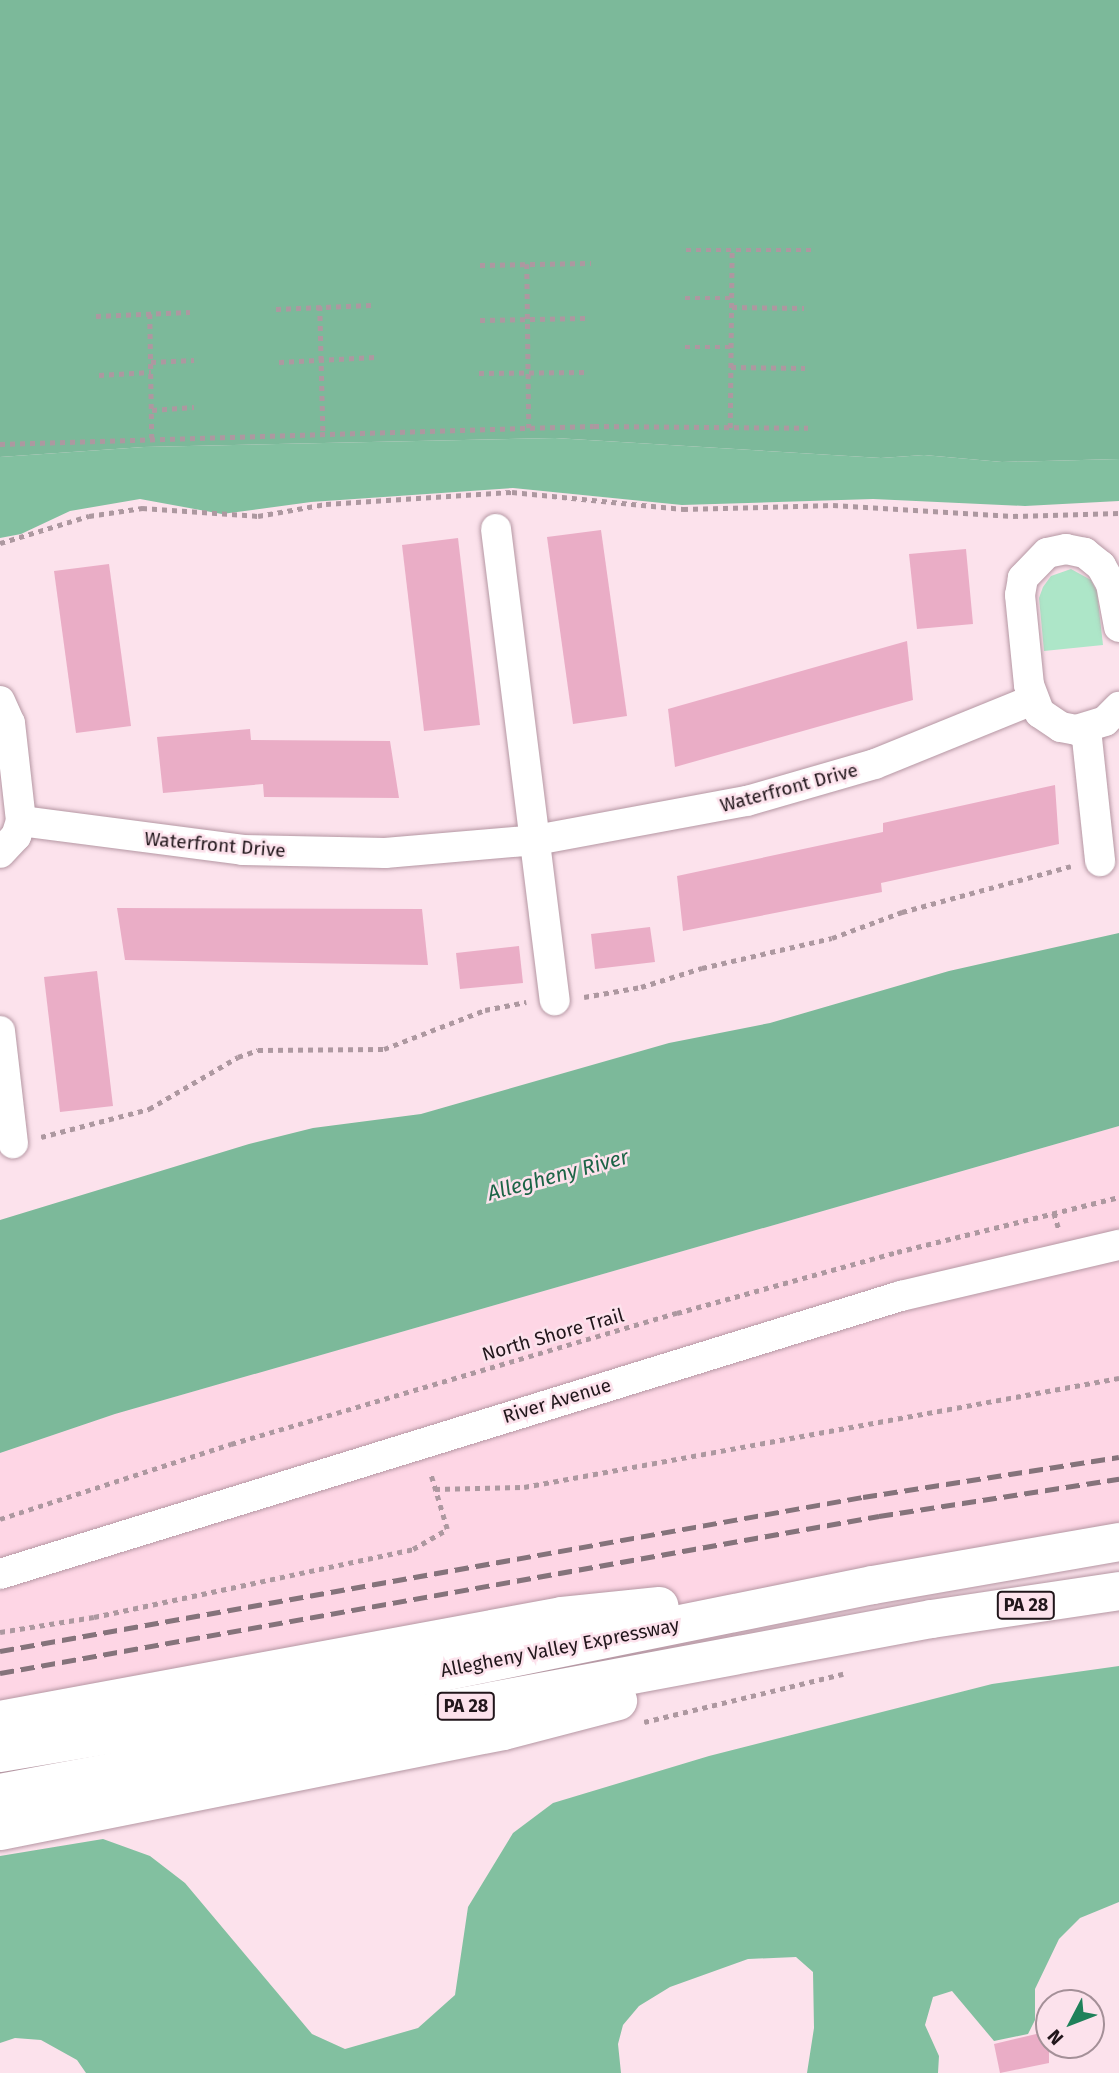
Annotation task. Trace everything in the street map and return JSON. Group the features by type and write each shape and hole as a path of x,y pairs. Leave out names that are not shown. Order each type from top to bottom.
{"highway":[{"name":"Allegheny Valley Expressway","path":"0,1753 246,1712 873,1585 1119,1542"},
{"path":"0,1720 562,1616 873,1585"},
{"name":"Allegheny Valley Expressway","path":"0,1793 932,1619 1119,1591"},
{"path":"0,1831 503,1731 932,1619"}],"street":[{"path":"496,529 555,1000"},
{"path":"1119,627 1111,584 1101,566 1085,553 1066,549 1047,553 1032,564 1023,578 1020,595 1033,699 1050,721 1061,727 1086,729 1105,721 1119,707"},
{"name":"Waterfront Drive","path":"21,821 187,845 256,850 385,853 536,840 747,801 875,764 1033,699"},
{"path":"0,701 10,723 21,821 16,836 0,853"},
{"path":"1086,729 1100,862"},
{"path":"0,1031 13,1143"},
{"name":"River Avenue","path":"0,1574 901,1296 1119,1245"}],"path":[{"path":"686,250 815,250"},
{"path":"730,428 732,250"},
{"path":"480,265 591,263"},
{"path":"527,264 528,428"},
{"path":"685,298 732,298"},
{"path":"276,309 371,304"},
{"path":"320,306 323,432"},
{"path":"732,307 804,308"},
{"path":"96,316 190,312"},
{"path":"150,314 152,438"},
{"path":"480,320 587,318"},
{"path":"685,347 731,347"},
{"path":"279,362 376,357"},
{"path":"150,362 194,360"},
{"path":"731,368 804,368"},
{"path":"99,375 151,372"},
{"path":"479,373 587,372"},
{"path":"152,410 194,407"},
{"path":"0,444 323,432 528,428 808,428"},
{"path":"0,543 89,516 142,508 258,516 326,504 512,492 683,509 833,505 1013,516 1119,513"},
{"name":"North Shore Trail","path":"0,1519 231,1444 677,1313 897,1252 1119,1197"},
{"path":"0,1632 94,1617 413,1549 447,1529 436,1489 524,1487 1119,1378"}],"shaded area":[{"path":"555,438 881,458 924,455 1002,462 1119,459 1119,501 1025,506 873,499 682,505 513,488 311,502 222,514 140,499 70,511 21,534 0,538 0,457 144,447"},
{"path":"1071,569 1091,580 1097,592 1103,645 1044,651 1039,598 1051,576"},
{"path":"1119,1126 1119,1542 0,1707 0,1453 115,1414"},
{"path":"1119,1666 1119,1902 1080,1918 1059,1939 1035,1989 1035,2020 1028,2034 994,2041 952,1991 933,1997 925,2025 939,2056 938,2073 807,2073 814,2028 813,1972 796,1957 748,1959 670,1987 639,2006 623,2025 618,2044 621,2073 86,2073 77,2060 41,2040 15,2038 0,2043 0,1856 103,1839 150,1856 185,1883 312,2034 345,2049 418,2028 455,1995 468,1907 513,1833 553,1803 709,1756 992,1684"}],"water":[{"path":"0,0 1119,0 1119,459 1002,462 924,455 881,458 555,438 144,447 0,457"},
{"name":"Allegheny River","path":"1119,933 1119,1126 115,1414 0,1453 0,1220 249,1144 313,1128 421,1114 669,1043 770,1023 949,971"}],"building":[{"path":"601,530 627,716 573,724 547,537"},
{"path":"458,538 480,725 424,731 402,545"},
{"path":"966,549 973,624 917,629 909,554"},
{"path":"109,564 131,726 76,733 54,571"},
{"path":"907,641 913,700 675,767 668,709"},
{"path":"250,729 251,740 390,741 399,798 264,797 263,784 163,793 157,737"},
{"path":"1055,785 1059,844 881,883 882,892 683,931 677,876 883,832 883,823"},
{"path":"117,908 422,909 428,965 125,960"},
{"path":"650,927 655,962 595,969 591,934"},
{"path":"519,946 523,983 460,989 456,953"},
{"path":"97,971 113,1106 60,1112 44,977"},
{"path":"1035,2034 1035,2059 1049,2059 1049,2063 1000,2073 994,2044"}],"railway":[{"path":"0,1651 863,1497 1119,1457"},
{"path":"0,1673 879,1516 1119,1479"}]}
